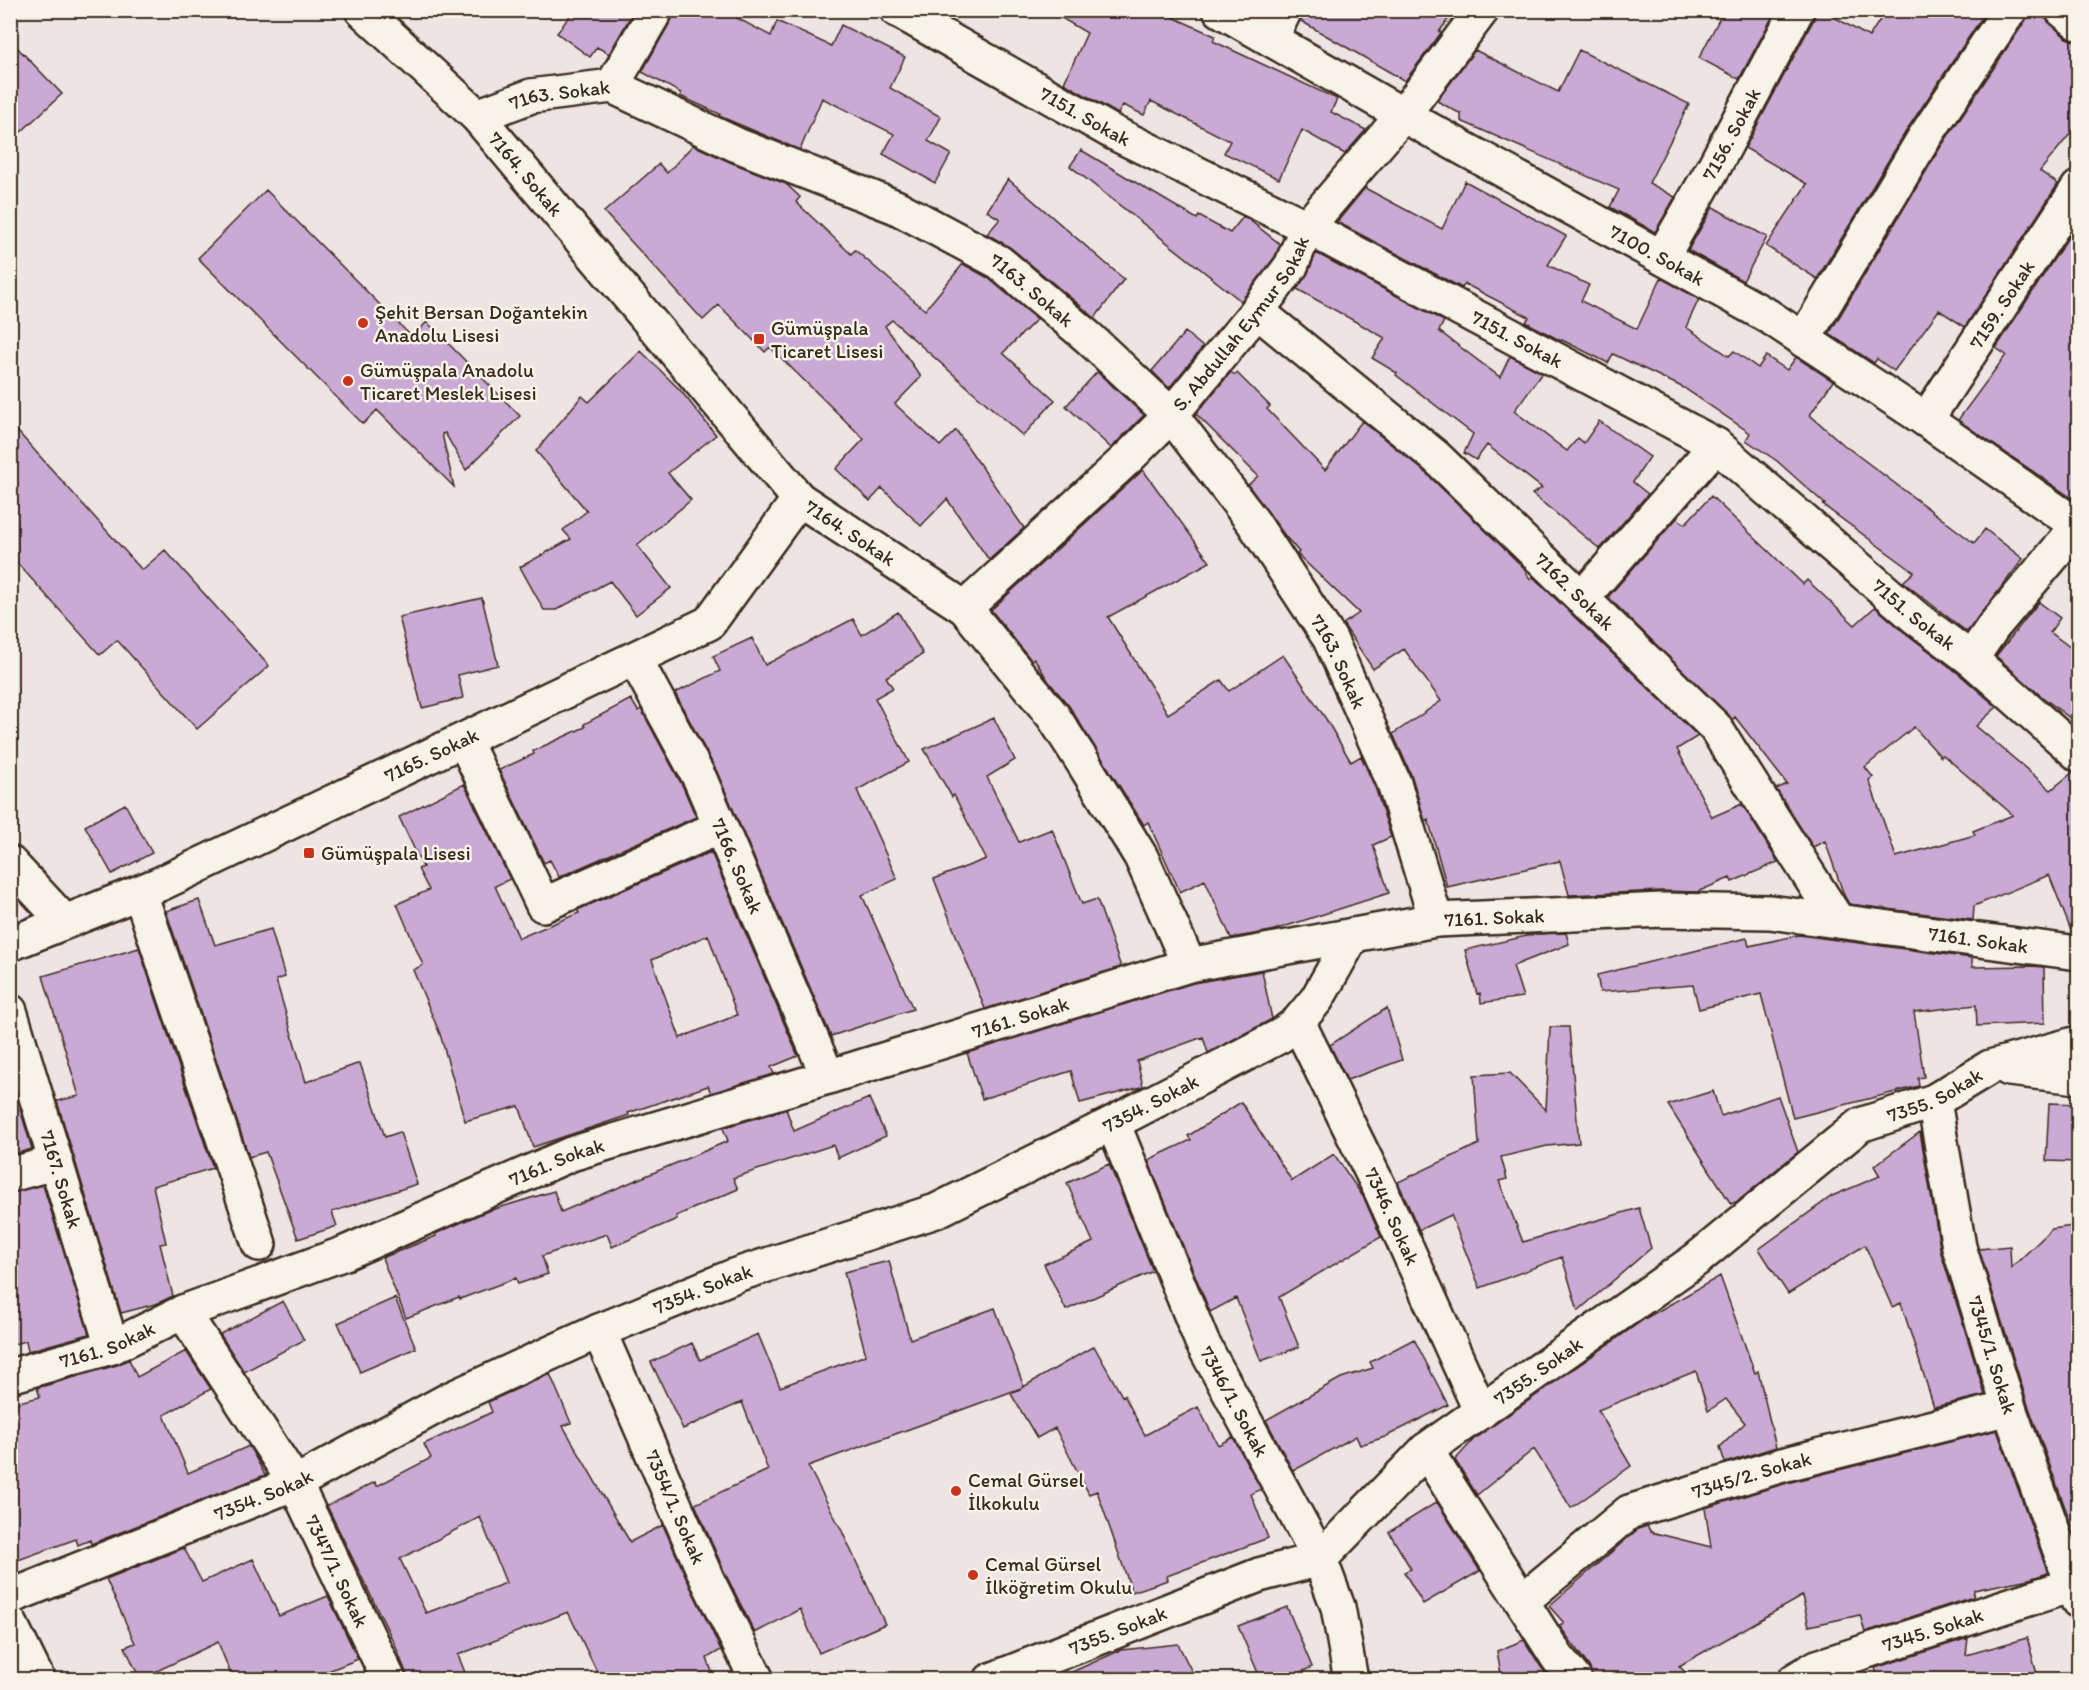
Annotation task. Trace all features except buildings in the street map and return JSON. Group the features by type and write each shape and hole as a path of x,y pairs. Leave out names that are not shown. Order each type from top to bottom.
{"street":[{"path":"362,10 477,117"},
{"path":"612,86 656,10"},
{"name":"7151. Sokak","path":"897,10 931,19 1114,133 1307,227 1716,445 1915,617 1971,659 2079,754"},
{"name":"7100. Sokak","path":"1220,10 1403,115 1768,316 1926,420 2079,526"},
{"path":"1271,39 1285,10"},
{"name":"S. Abdullah Eymur Sokak","path":"965,609 1171,415 1291,266 1307,227 1403,115 1482,10"},
{"name":"7156. Sokak","path":"1662,257 1715,165 1797,10"},
{"path":"1803,340 1924,138 2010,10"},
{"name":"7163. Sokak","path":"477,117 531,96 612,86 737,145 896,207 999,262 1089,338 1171,415 1253,522 1330,639 1394,783 1436,920"},
{"name":"7164. Sokak","path":"477,117 800,499 965,609 1047,708 1084,764 1141,857 1190,965"},
{"name":"7159. Sokak","path":"1926,420 2079,188"},
{"name":"7162. Sokak","path":"1257,310 1436,457 1715,727 1838,921"},
{"path":"1582,598 1716,445"},
{"name":"7165. Sokak","path":"10,944 140,892 709,623 800,499"},
{"path":"1971,659 1993,627 2079,526"},
{"name":"7166. Sokak","path":"635,659 700,779 828,1077"},
{"path":"464,740 543,905 720,827"},
{"path":"10,863 64,921"},
{"path":"140,892 259,1244"},
{"name":"7161. Sokak","path":"10,1376 112,1347 183,1312 345,1253 571,1154 1190,965 1436,920 1663,910 1770,912 2079,953"},
{"name":"7354. Sokak","path":"10,1597 295,1483 450,1399 599,1332 736,1275 936,1211 1113,1123 1280,1036 1298,1022 1317,999 1353,935"},
{"name":"7167. Sokak","path":"10,1011 112,1347"},
{"name":"7346. Sokak","path":"1298,1022 1381,1191 1481,1412"},
{"name":"7355. Sokak","path":"991,1680 1259,1575 1320,1558 1426,1450 1697,1259 1860,1125 1934,1101 1990,1067 2079,1043"},
{"path":"1990,1067 2079,1077"},
{"name":"7345/1. Sokak","path":"1934,1101 1959,1247 2009,1408 2073,1575"},
{"name":"7346/1. Sokak","path":"1113,1123 1202,1342 1320,1558 1338,1607 1351,1680"},
{"path":"10,1175 56,1161"},
{"name":"7347/1. Sokak","path":"183,1312 295,1483 389,1680"},
{"name":"7354/1. Sokak","path":"599,1332 707,1579 757,1680"},
{"name":"7345/2. Sokak","path":"1522,1601 1629,1512 1782,1465 2009,1408"},
{"path":"1426,1450 1557,1657 1575,1680"},
{"name":"7345. Sokak","path":"1795,1680 1817,1667 2073,1575"},
{"path":"10,1623 38,1680"}],"place":[{"name":"Şehit Bersan Doğantekin Anadolu Lisesi","path":"363,323"},
{"name":"Gümüşpala Ticaret Lisesi","path":"759,339"},
{"name":"Gümüşpala Anadolu Ticaret Meslek Lisesi","path":"348,381"},
{"name":"Gümüşpala Lisesi","path":"309,853"},
{"name":"Cemal Gürsel İlkokulu","path":"956,1491"},
{"name":"Cemal Gürsel İlköğretim Okulu","path":"973,1575"}]}
